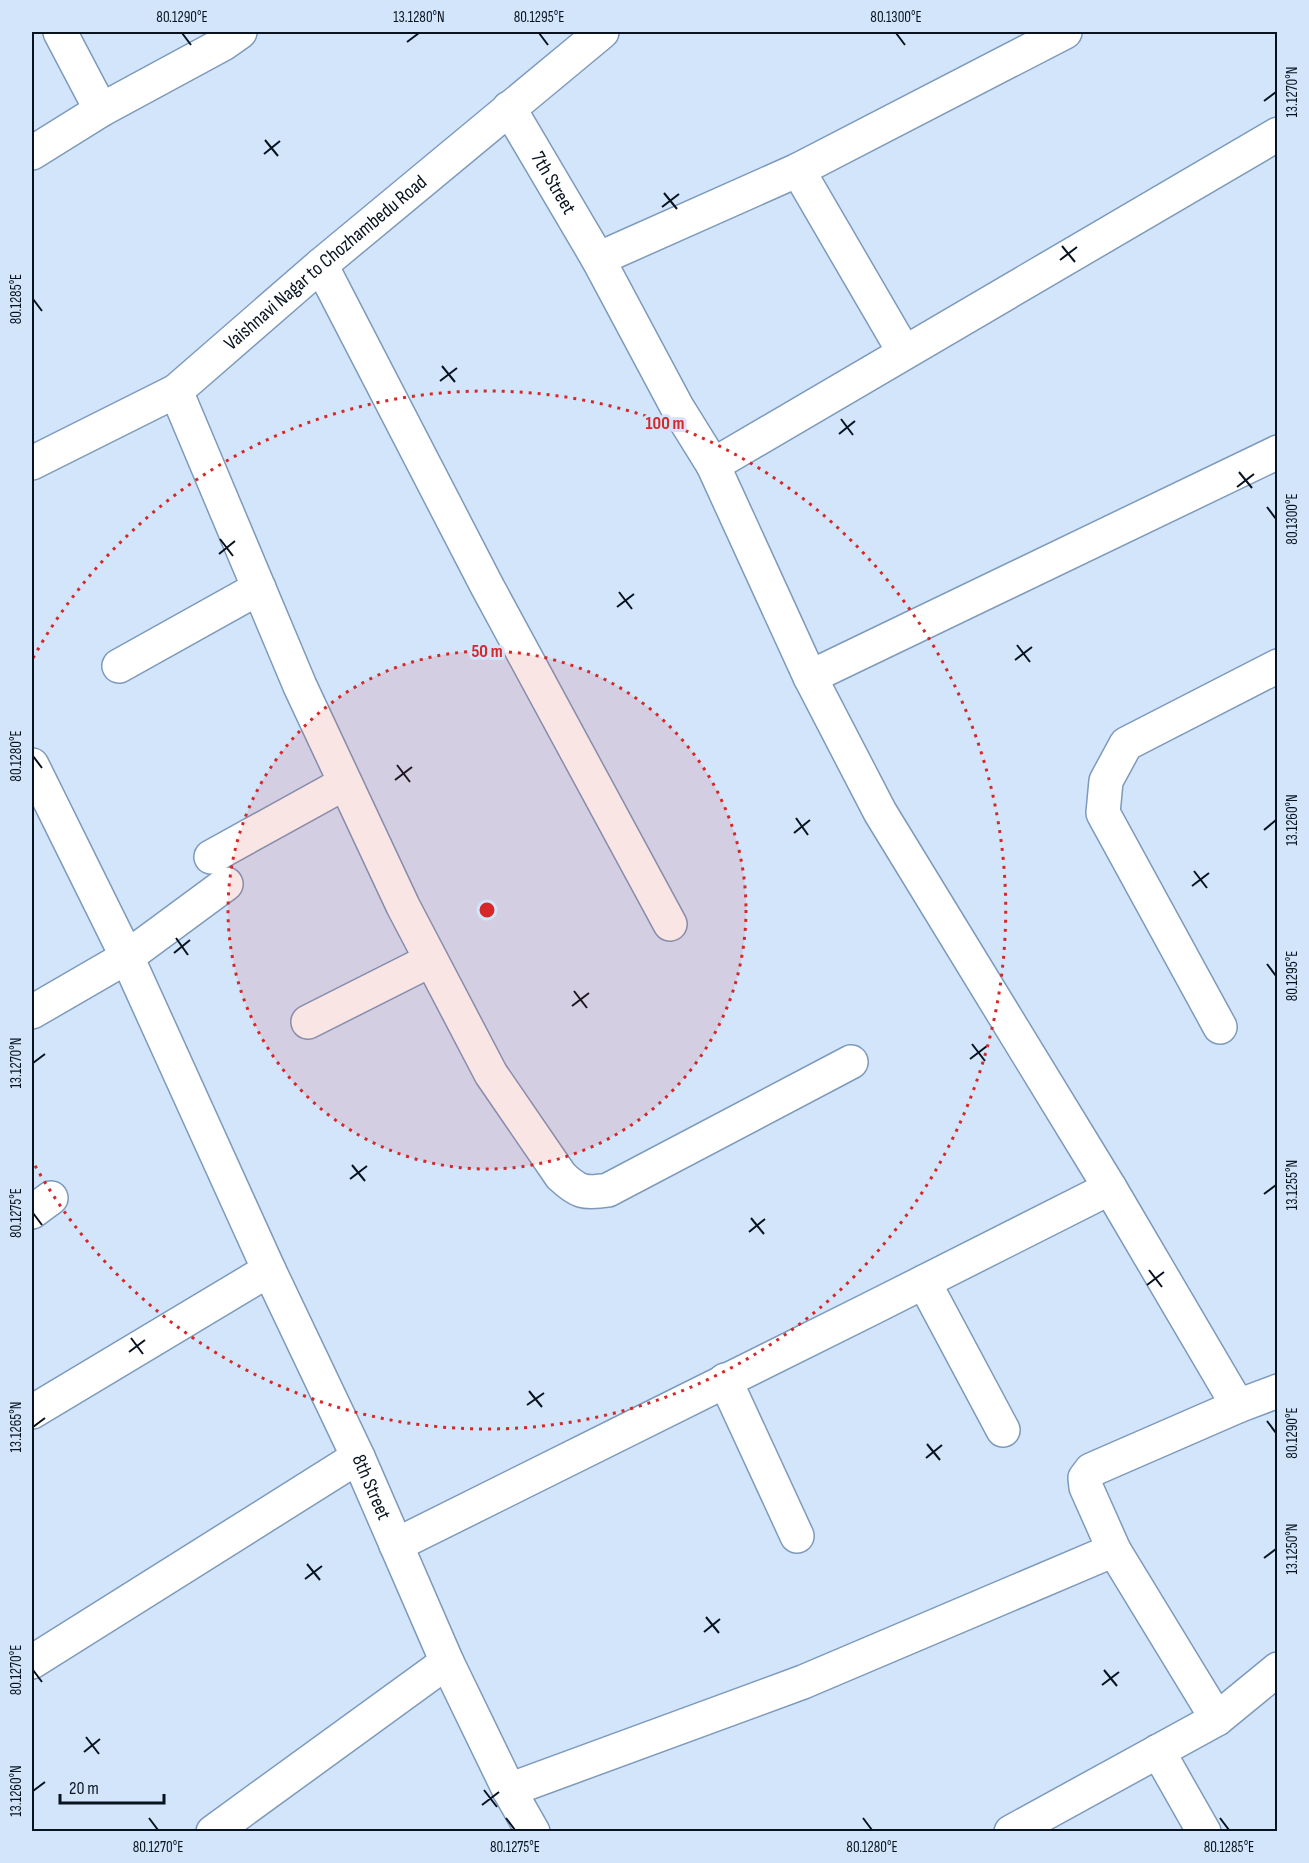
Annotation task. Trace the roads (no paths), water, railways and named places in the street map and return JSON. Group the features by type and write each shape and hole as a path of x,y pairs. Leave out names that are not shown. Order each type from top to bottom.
{"street":[{"path":"60,32 101,110"},
{"path":"32,153 101,110 223,44 240,32"},
{"name":"Vaishnavi Nagar to Chozhambedu Road","path":"32,463 176,390 602,32"},
{"path":"598,259 798,170 1065,32"},
{"name":"7th Street","path":"509,108 598,259 677,407 712,465 810,678 880,812 1110,1188 1238,1406"},
{"path":"712,465 1278,134"},
{"path":"798,170 904,352"},
{"path":"321,266 487,586 670,924"},
{"path":"176,390 300,686 403,906 497,1084 561,1176 574,1188 590,1193 608,1190 851,1062"},
{"path":"810,678 1278,452"},
{"path":"118,666 259,588"},
{"path":"1220,1027 1103,813 1106,781 1126,744 1278,666"},
{"name":"8th Street","path":"32,765 128,957 269,1270 358,1457 447,1662 509,1790 533,1832"},
{"path":"32,1012 128,957 219,871 345,783"},
{"path":"308,1022 431,960"},
{"path":"396,1545 1110,1188"},
{"path":"32,1412 269,1270"},
{"path":"924,1282 1002,1430"},
{"path":"725,1380 797,1536"},
{"path":"1217,1719 1114,1550 1086,1487 1085,1478 1091,1470 1278,1391"},
{"path":"32,1662 358,1457"},
{"path":"509,1790 803,1682 1114,1550"},
{"path":"213,1832 447,1662"},
{"path":"1011,1832 1217,1719 1278,1669"},
{"path":"1158,1751 1204,1832"}]}
